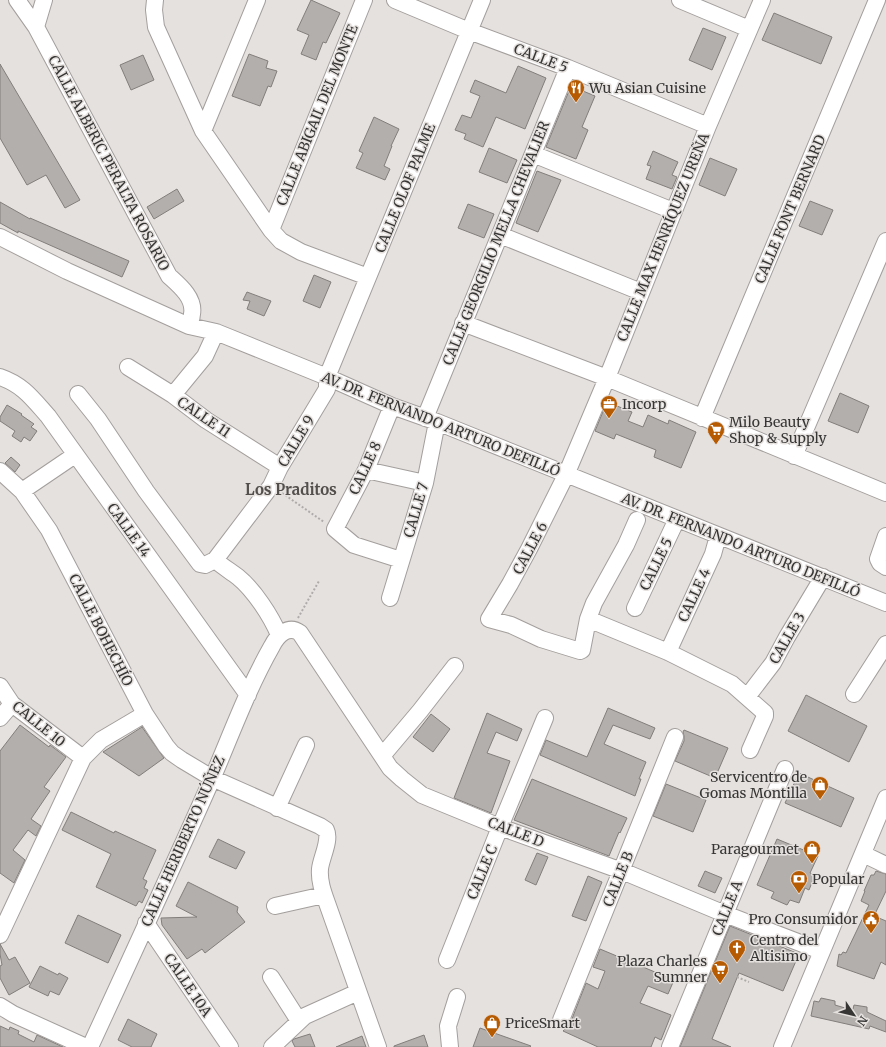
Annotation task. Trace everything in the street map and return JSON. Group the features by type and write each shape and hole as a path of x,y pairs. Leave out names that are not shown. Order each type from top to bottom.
{"street":[{"name":"CALLE ALBERIC PERALTA ROSARIO","path":"17,0 36,26 169,276 184,290 191,302 193,312 189,326"},
{"path":"36,26 44,0"},
{"path":"155,0 154,10 156,27 203,131 271,230 281,241 301,252 368,277"},
{"path":"203,131 257,0"},
{"name":"CALLE ABIGAIL DEL MONTE","path":"271,230 364,0"},
{"name":"CALLE 5","path":"395,0 469,31 568,68 708,126"},
{"name":"CALLE OLOF PALME","path":"327,377 482,0"},
{"path":"680,0 749,29"},
{"name":"CALLE MAX HENRÍQUEZ UREÑA","path":"566,474 607,378 708,126 762,0"},
{"name":"CALLE FONT BERNARD","path":"702,418 877,0"},
{"name":"CALLE GEORGILIO MELLA CHEVALIER","path":"431,420 464,323 568,68"},
{"path":"533,154 673,211"},
{"path":"500,235 641,292"},
{"name":"AV. DR. FERNANDO ARTURO DEFILLÓ","path":"0,237 67,270 189,326 216,332 327,377 392,406 431,420 886,603"},
{"path":"794,456 886,241"},
{"path":"464,323 607,378 886,493"},
{"path":"173,395 205,356 216,332"},
{"name":"CALLE 11","path":"128,367 173,395 206,420 280,467"},
{"name":"CALLE 14","path":"0,376 12,381 23,389 48,416 248,694"},
{"name":"CALLE 9","path":"215,560 271,486 280,467 326,392 328,386 327,377"},
{"path":"78,394 98,419 146,491 200,564 205,565 215,560 238,577 247,586 274,621 285,632"},
{"name":"CALLE 8","path":"335,529 366,470 392,406"},
{"name":"CALLE 7","path":"390,598 425,483 430,453 431,420"},
{"path":"22,491 75,455"},
{"path":"366,470 425,483"},
{"name":"CALLE BOHECHÍO","path":"0,471 22,491 49,530 145,714 172,753 212,778 320,826 328,833 320,869 320,877 324,895"},
{"name":"CALLE 6","path":"566,474 526,555 490,619 512,625 541,639 580,651 582,650 588,618"},
{"name":"CALLE 5","path":"635,608 677,519"},
{"path":"637,520 626,545 594,603 588,618 668,652 732,684 747,696 765,713 750,750"},
{"path":"335,529 354,546 401,560"},
{"name":"CALLE 4","path":"668,652 713,554 718,536"},
{"path":"886,536 878,559 880,564 886,567"},
{"name":"CALLE 3","path":"747,696 773,663 823,577"},
{"name":"CALLE HERIBERTO NÚÑEZ","path":"90,1047 212,778 248,694 272,645 285,632"},
{"name":"CALLE D","path":"285,632 300,633 390,768 422,795 500,827 622,871 725,914 821,951"},
{"path":"854,694 886,644"},
{"path":"382,756 420,711 454,666"},
{"name":"CALLE 10","path":"0,686 12,704 83,758"},
{"path":"0,718 12,704"},
{"path":"0,935 83,758 101,740 145,714"},
{"name":"CALLE C","path":"448,960 500,827 545,718"},
{"name":"CALLE B","path":"561,1020 675,737"},
{"path":"277,808 306,745"},
{"name":"CALLE A","path":"670,1047 784,769"},
{"path":"782,1047 886,798"},
{"path":"863,854 886,865"},
{"path":"275,906 324,895 378,1047"},
{"name":"CALLE 10A","path":"146,923 230,1047"},
{"path":"272,977 299,1021"},
{"path":"272,1047 299,1021 315,1010 358,992"},
{"path":"450,1047 448,1026 452,1010 458,997"},
{"path":"0,1006 13,1014 86,1047"}],"path":[{"path":"271,486 335,529"},
{"path":"285,632 319,581"},
{"path":"737,977 749,982"}],"building":[{"path":"311,0 340,13 326,43 323,42 316,60 301,54 309,35 297,30"},
{"path":"774,13 832,37 821,64 762,40"},
{"path":"703,28 726,37 712,70 689,60"},
{"path":"249,54 268,61 266,68 277,71 271,87 268,86 260,106 232,96"},
{"path":"143,55 154,80 131,90 120,65"},
{"path":"0,64 80,200 65,208 46,175 27,185 0,138"},
{"path":"518,66 546,78 525,129 496,117 483,147 464,139 466,134 455,130 462,115 471,118 480,96 470,92 475,80 506,93"},
{"path":"571,86 595,96 582,127 588,130 576,159 546,147"},
{"path":"374,117 399,129 384,166 390,169 385,180 356,168 363,153 359,151"},
{"path":"489,148 517,160 507,183 479,172"},
{"path":"653,151 678,162 672,175 677,177 672,189 646,179 651,166 647,165"},
{"path":"710,158 737,169 725,196 699,185"},
{"path":"537,171 561,180 538,232 516,223"},
{"path":"177,189 184,201 154,219 147,207"},
{"path":"810,201 833,210 822,235 799,226"},
{"path":"0,202 30,219 129,261 122,277 18,231 18,233 0,223"},
{"path":"468,204 494,214 484,238 458,228"},
{"path":"314,275 331,282 320,308 303,301"},
{"path":"247,292 271,301 264,316 247,309 250,301 243,300"},
{"path":"840,393 869,406 858,433 828,421"},
{"path":"607,402 632,412 628,421 643,427 648,415 668,424 669,420 696,432 681,468 654,457 656,450 616,434 614,439 595,431"},
{"path":"7,405 22,414 21,415 34,424 31,427 37,431 30,441 24,437 21,442 12,436 15,431 0,421 0,417"},
{"path":"11,457 20,465 15,472 5,463"},
{"path":"806,695 867,726 849,762 788,731"},
{"path":"608,708 655,728 650,739 613,725 604,744 646,762 639,779 641,779 635,796 540,755 546,740 587,757"},
{"path":"487,713 522,729 517,741 496,732 487,753 510,761 491,813 454,798"},
{"path":"431,714 450,729 433,752 413,737"},
{"path":"20,725 49,747 50,745 66,757 44,787 50,791 31,819 41,826 36,836 28,830 13,850 25,860 14,883 0,873 0,751"},
{"path":"142,727 164,758 139,776 103,752"},
{"path":"684,730 728,748 715,778 675,761 684,741"},
{"name":"Servicentro de Gomas Montilla","path":"799,773 854,798 841,827 785,803"},
{"path":"532,779 627,818 620,833 619,832 609,856 514,820"},
{"path":"666,784 706,800 693,832 653,816"},
{"path":"71,812 114,833 115,831 156,850 143,879 147,881 144,888 148,890 142,903 139,901 136,906 96,887 111,854 62,830"},
{"path":"218,839 245,852 236,869 209,857"},
{"path":"777,839 818,856 810,873 815,875 809,890 805,888 799,903 790,900 787,905 771,898 774,892 757,885"},
{"path":"537,853 548,857 536,885 525,880"},
{"path":"705,871 722,878 715,893 698,886"},
{"path":"876,871 886,874 886,891 874,916 886,921 886,965 881,962 874,979 837,966 839,954 841,955 843,952 846,953 869,905 861,901 871,875 874,875"},
{"path":"588,876 602,882 586,921 572,916"},
{"path":"188,882 238,907 237,912 245,922 205,953 202,949 187,959 162,925 161,918 197,917 176,906"},
{"path":"78,915 121,935 108,963 65,943"},
{"name":"Plaza Charles Sumner","path":"730,926 799,954 783,991 739,973 712,1039 731,1047 680,1047"},
{"path":"0,944 9,960 15,957 30,983 9,995 0,978 0,966 2,965"},
{"path":"600,949 674,980 668,994 648,986 640,1003 671,1015 661,1040 655,1037 651,1047 598,1047 563,1031 570,1024 586,983 598,989 605,971 593,967"},
{"path":"40,966 68,978 59,995 50,991 48,996 29,987"},
{"path":"821,998 835,1001 835,1005 845,1008 853,1009 854,1005 867,1007 867,1012 886,1021 886,1032 870,1026 869,1029 811,1016 814,1001 819,1002"},
{"path":"128,1019 157,1034 151,1047 132,1047 118,1040"},
{"path":"0,1026 9,1030 10,1027 19,1031 18,1034 34,1042 37,1035 63,1047 0,1047"},
{"name":"PriceSmart","path":"480,1028 531,1046 473,1047"},
{"path":"310,1034 315,1047 295,1047 292,1041 294,1039"},
{"path":"424,1035 428,1047 394,1047 394,1046"},
{"path":"362,1036 366,1047 336,1047"}],"place":[{"name":"Wu Asian Cuisine","path":"576,103"},
{"name":"Incorp","path":"609,419"},
{"name":"Milo Beauty Shop & Supply","path":"716,445"},
{"name":"Servicentro de Gomas Montilla","path":"820,800"},
{"name":"Paragourmet","path":"812,864"},
{"name":"Popular","path":"799,894"},
{"name":"Pro Consumidor","path":"871,934"},
{"name":"Centro del Altisimo","path":"737,963"},
{"name":"Plaza Charles Sumner","path":"720,984"},
{"name":"PriceSmart","path":"492,1038"}],"district":[{"name":"Los Praditos","path":"291,489"}]}
